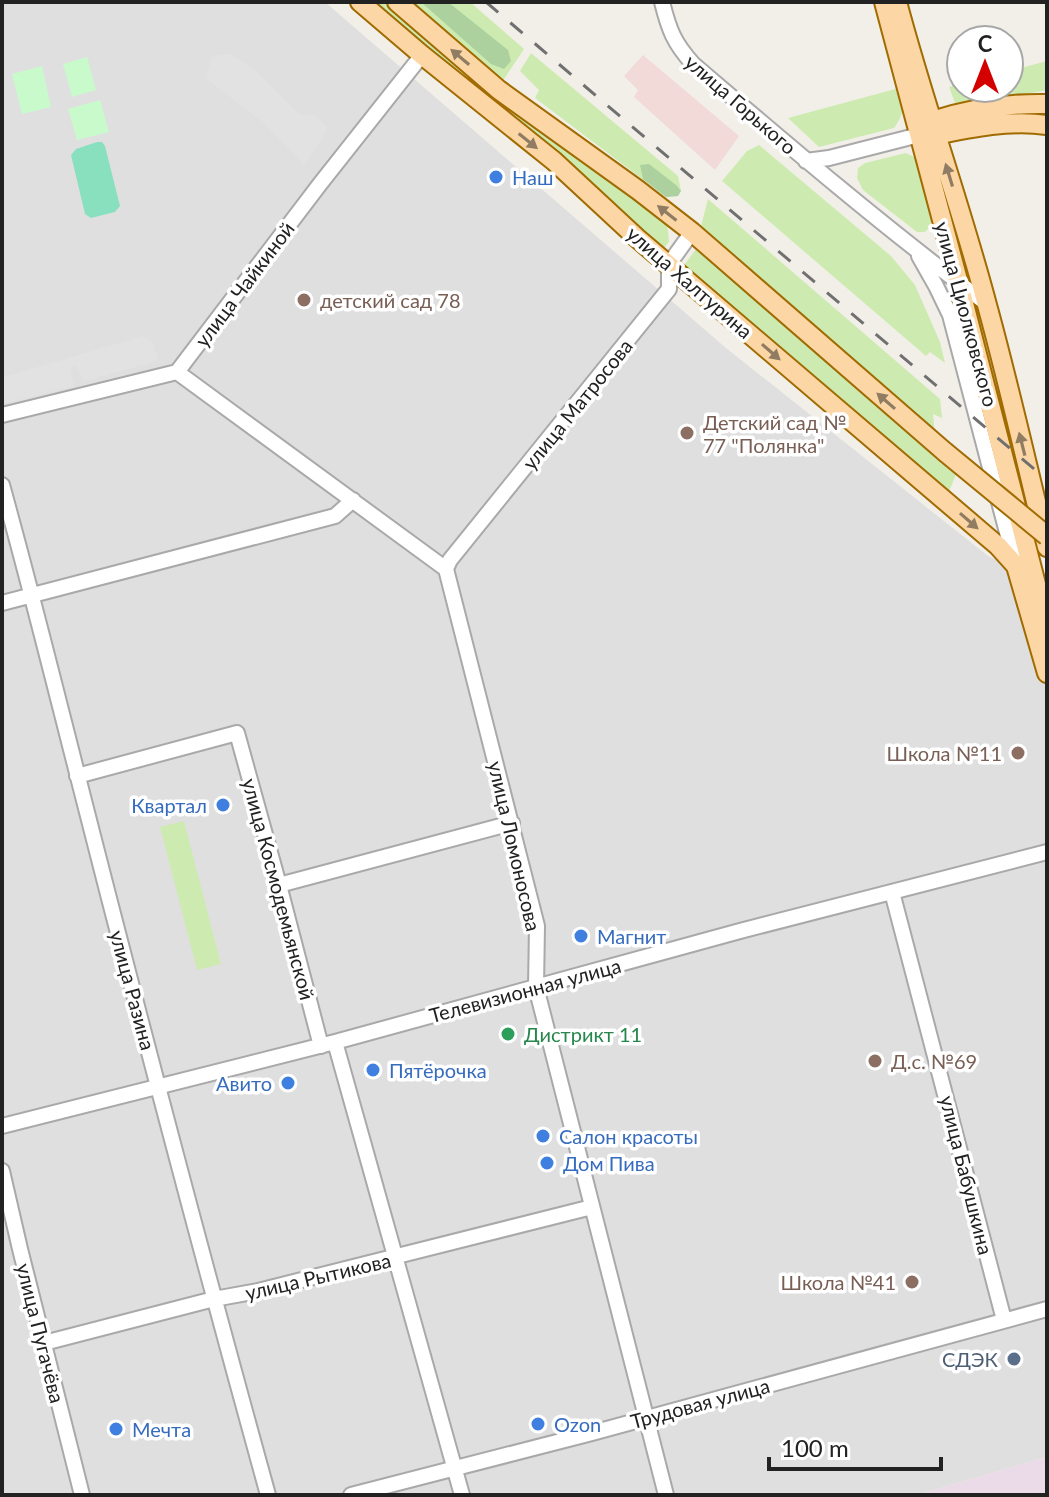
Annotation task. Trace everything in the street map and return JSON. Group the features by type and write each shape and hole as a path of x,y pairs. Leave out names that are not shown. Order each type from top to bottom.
{"main road":[{"name":"улица Халтурина","path":"360,2 554,161 637,238 998,546 1016,566"},
{"name":"улица Халтурина","path":"397,2 499,90 692,232 945,452 1047,536"},
{"name":"улица Циолковского","path":"884,2 987,304 1047,547"},
{"name":"улица Циолковского","path":"897,2 920,85 959,284 1047,627"},
{"path":"1025,103 1047,104"},
{"path":"929,130 967,111 1017,104"},
{"path":"929,130 998,123 1047,125"},
{"path":"1016,566 1047,673"}],"street":[{"name":"улица Горького","path":"662,2 668,26 679,49 693,64 806,161 987,304"},
{"name":"улица Чайкиной","path":"177,372 422,55"},
{"path":"1025,103 1047,98"},
{"name":"улица Горького","path":"806,161 829,158 929,130"},
{"name":"улица Матросова","path":"446,569 450,560 669,289 669,264 692,232"},
{"path":"914,249 950,315 1016,566"},
{"path":"2,415 177,372 446,569"},
{"name":"улица Разина","path":"2,485 33,595 158,1087 268,1495"},
{"path":"2,603 335,516 353,500"},
{"name":"улица Ломоносова","path":"446,569 537,926 536,987 666,1495"},
{"name":"улица Космодемьянской","path":"77,776 237,733 279,885 395,1257 462,1495"},
{"path":"279,885 512,823"},
{"name":"Телевизионная улица","path":"3,1121 158,1087 328,1044 1047,852"},
{"name":"улица Бабушкина","path":"892,892 1004,1320"},
{"name":"улица Пугачёва","path":"2,1171 82,1495"},
{"name":"улица Рытикова","path":"44,1343 592,1207"},
{"name":"Трудовая улица","path":"351,1495 1047,1309"}],"shaded area":[{"path":"2,2 325,2 726,348 988,556 1047,584 1047,1457 916,1495 2,1495"},
{"path":"230,54 254,69 299,114 314,115 327,127 320,143 304,164 265,124 206,78 212,56"},
{"path":"643,55 739,136 715,170 634,97 638,90 624,76"},
{"path":"143,336 153,343 158,361 84,381 76,365 70,368 74,386 2,404 4,377"},
{"path":"1047,1457 1047,1495 916,1495"}],"green space":[{"path":"368,2 383,2 488,87 667,221 669,242 665,247 658,248"},
{"path":"411,2 470,2 524,49 502,82"},
{"path":"421,2 448,2 508,50 511,61 504,69 491,64"},
{"path":"531,53 678,176 681,191 678,196 666,197 535,98 539,90 520,71"},
{"path":"87,57 96,90 72,97 63,64"},
{"path":"1047,61 1047,90 1025,94 1025,67"},
{"path":"42,66 51,107 22,114 12,74"},
{"path":"899,88 902,109 894,128 819,147 788,118"},
{"path":"100,100 109,132 77,140 68,109"},
{"path":"97,142 105,146 120,206 115,212 91,218 85,214 71,155 76,149"},
{"path":"759,145 891,256 915,285 940,342 945,363 930,352 926,356 722,181 747,151"},
{"path":"906,153 921,165 932,218 925,232 917,232 863,190 857,178 858,168 865,163"},
{"path":"649,164 676,185 681,191 678,196 666,197 643,179 640,165"},
{"path":"708,199 940,399 942,418 933,414 935,435 700,230"},
{"path":"698,246 863,395 945,466 957,472 948,494 684,269"},
{"path":"184,821 221,964 197,970 160,827"}],"railway":[{"path":"486,2 1047,480"}],"place":[{"name":"Наш","path":"496,177"},
{"name":"детский сад 78","path":"304,300"},
{"name":"Детский сад № 77 \"Полянка\"","path":"687,433"},
{"name":"Школа №11","path":"1018,753"},
{"name":"Квартал","path":"223,805"},
{"name":"Магнит","path":"581,936"},
{"name":"Дистрикт 11","path":"508,1034"},
{"name":"Д.с. №69","path":"875,1061"},
{"name":"Пятёрочка","path":"373,1070"},
{"name":"Авито","path":"288,1083"},
{"name":"Салон красоты","path":"543,1136"},
{"name":"Дом Пива","path":"547,1163"},
{"name":"Школа №41","path":"912,1282"},
{"name":"СДЭК","path":"1014,1359"},
{"name":"Ozon","path":"538,1424"},
{"name":"Мечта","path":"116,1429"}]}
